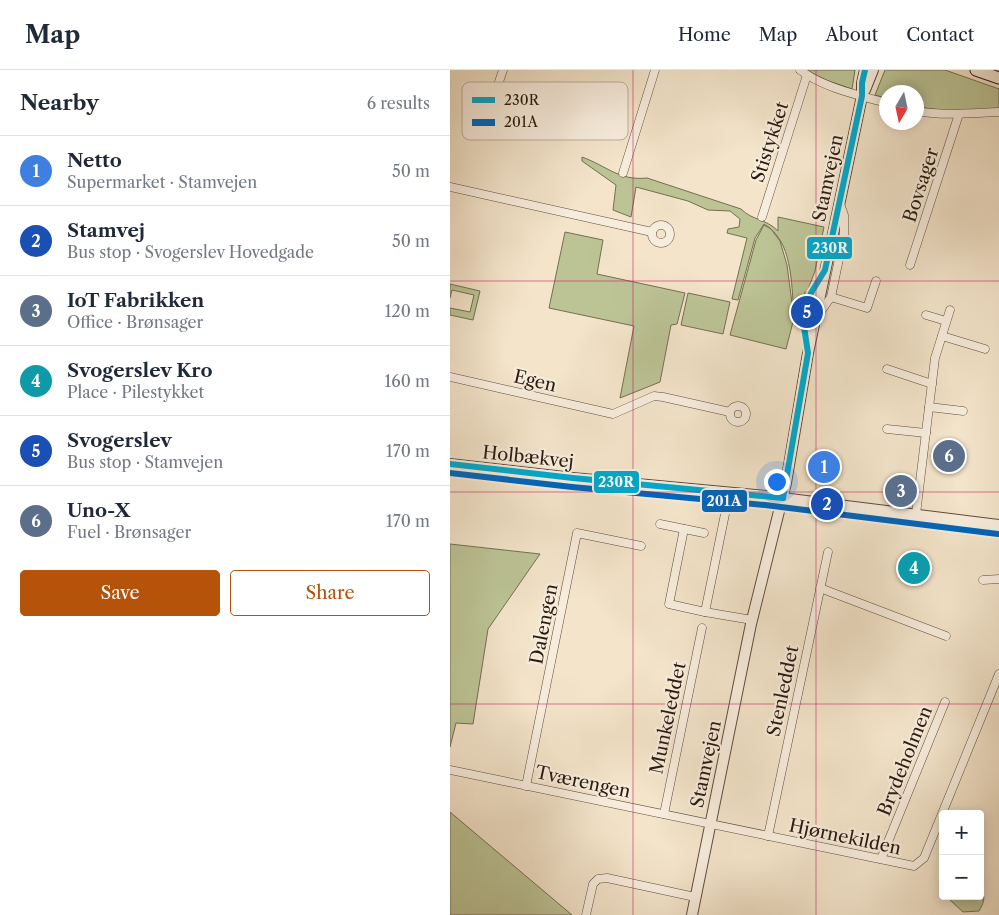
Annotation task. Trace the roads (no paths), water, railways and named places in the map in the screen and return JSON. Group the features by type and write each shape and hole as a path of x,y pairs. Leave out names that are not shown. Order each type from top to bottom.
{"main road":[{"path":"976,70 999,78"}],"street":[{"path":"499,82 503,70"},
{"path":"623,173 655,70"},
{"path":"800,70 807,75 879,101"},
{"name":"Stamvejen","path":"862,96 865,70"},
{"name":"Stamvejen","path":"692,915 752,620 782,498 839,202 862,96 873,70"},
{"name":"Stistykket","path":"762,217 807,75"},
{"path":"924,112 959,114 999,112"},
{"name":"Bovsager","path":"910,265 959,114"},
{"path":"450,187 652,232"},
{"path":"815,319 831,297 844,235 844,215 839,202"},
{"path":"831,297 867,308 876,282"},
{"path":"916,514 935,358 950,310"},
{"path":"926,315 946,321"},
{"path":"942,336 985,349"},
{"path":"887,369 932,384"},
{"name":"Egen","path":"450,377 614,414 654,396 730,412"},
{"path":"929,407 963,411"},
{"path":"887,429 926,433"},
{"name":"Holbækvej","path":"450,464 782,498 999,525"},
{"path":"705,612 725,514"},
{"path":"660,524 704,533"},
{"path":"684,529 669,604 752,620"},
{"name":"Dalengen","path":"526,786 577,533 641,546"},
{"name":"Stenleddet","path":"768,836 828,552"},
{"path":"983,580 999,579"},
{"path":"820,588 946,636"},
{"name":"Munkeleddet","path":"664,814 702,628"},
{"name":"Hjørnekilden","path":"710,824 910,866 918,864 924,858 999,674"},
{"name":"Brydeholmen","path":"881,859 945,702"},
{"name":"Tværengen","path":"450,770 710,824"},
{"path":"586,915 594,884 598,879 606,878 695,897"}],"place":[{"name":"Svogerslev","path":"807,312"},
{"name":"Uno-X","path":"949,456"},
{"name":"Netto","path":"824,467"},
{"name":"IoT Fabrikken","path":"901,491"},
{"name":"Stamvej","path":"827,504"},
{"name":"Svogerslev Kro","path":"914,568"}]}
